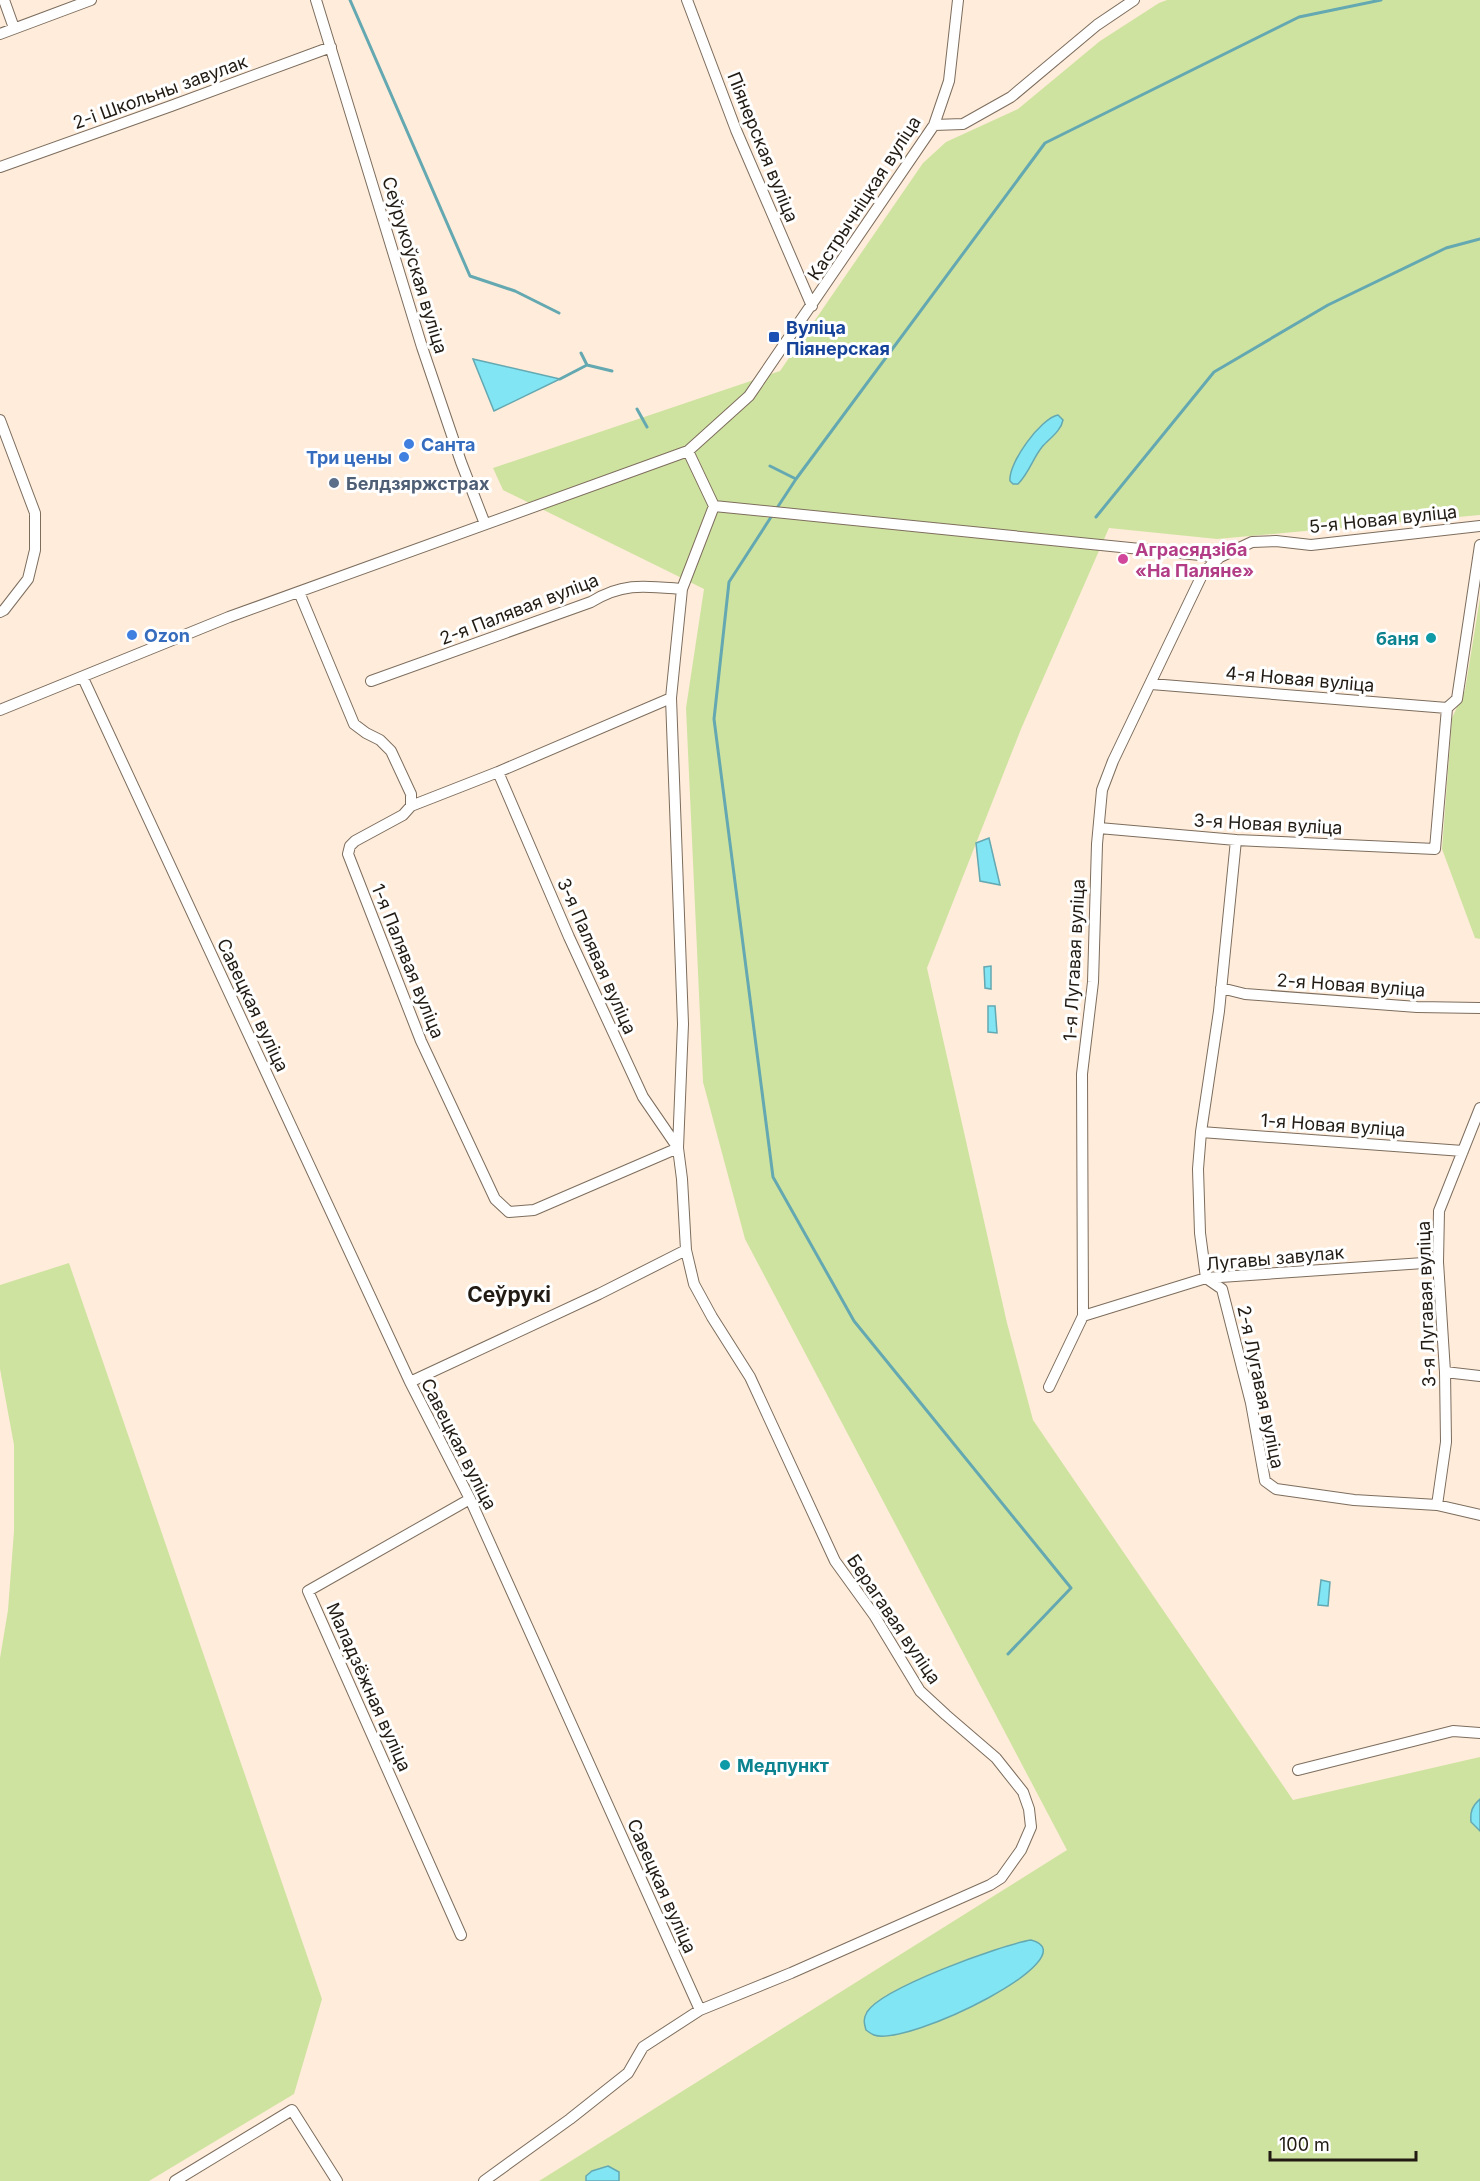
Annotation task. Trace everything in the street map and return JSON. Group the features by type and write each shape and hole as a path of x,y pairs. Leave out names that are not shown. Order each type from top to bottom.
{"street":[{"path":"4,0 14,28"},
{"path":"0,33 91,0"},
{"name":"Сеўрукоўская вуліца","path":"316,0 422,347 460,462 485,524"},
{"name":"Піянерская вуліца","path":"687,0 736,129 812,306"},
{"name":"Кастрычніцкая вуліца","path":"688,451 749,396 934,125 949,81 958,0"},
{"path":"934,125 963,124 1011,97 1097,25 1134,0"},
{"name":"2-і Школьны завулак","path":"0,167 331,47"},
{"path":"0,420 35,513 35,550 28,579 0,612"},
{"path":"0,710 229,617 688,451 714,506 1220,557"},
{"name":"Берагавая вуліца","path":"700,2010 791,1973 990,1885 1001,1878 1021,1850 1031,1827 1029,1809 1017,1783 996,1758 920,1691 874,1615 835,1561 750,1377 694,1284 686,1250 678,1148 683,1024 671,698 682,589 714,506"},
{"name":"5-я Новая вуліца","path":"1220,557 1252,542 1276,541 1311,545 1480,526"},
{"path":"1447,708 1457,699 1480,545"},
{"name":"1-я Лугавая вуліца","path":"1049,1387 1083,1316 1083,1074 1093,982 1094,896 1102,790 1113,761 1203,573 1220,557"},
{"name":"2-я Палявая вуліца","path":"371,681 591,602 605,593 638,585 682,589"},
{"path":"299,592 354,724 380,740 391,752 411,794 411,806"},
{"name":"Савецкая вуліца","path":"83,678 410,1382 470,1499 700,2010"},
{"name":"4-я Новая вуліца","path":"1151,684 1447,708"},
{"name":"1-я Палявая вуліца","path":"671,698 498,772 411,806 403,814 355,840 348,854 422,1041 495,1199 509,1212 534,1209 678,1148"},
{"name":"3-я Новая вуліца","path":"1100,828 1236,840 1435,849 1447,708"},
{"name":"3-я Палявая вуліца","path":"498,772 569,937 643,1097 678,1148"},
{"path":"1206,1278 1200,1233 1198,1169 1221,988 1236,840"},
{"name":"2-я Новая вуліца","path":"1221,988 1245,994 1417,1007 1480,1008"},
{"name":"3-я Лугавая вуліца","path":"1437,1505 1446,1442 1445,1372 1438,1262 1439,1211 1480,1108"},
{"name":"1-я Новая вуліца","path":"1201,1132 1463,1151"},
{"path":"410,1382 599,1294 686,1250"},
{"name":"Лугавы завулак","path":"1083,1316 1206,1278 1438,1262"},
{"name":"2-я Лугавая вуліца","path":"1206,1278 1222,1289 1251,1403 1265,1481 1276,1489 1354,1500 1437,1505 1480,1515"},
{"path":"1445,1372 1480,1376"},
{"name":"Маладзёжная вуліца","path":"461,1935 308,1591 470,1499"},
{"path":"1298,1770 1453,1731 1480,1733"},
{"path":"484,2181 570,2120 628,2073 644,2047 700,2010"},
{"path":"175,2181 292,2110 337,2181"}],"green space":[{"path":"1167,0 1480,0 1480,515 1217,539 1109,528 1021,729 927,968 1007,1323 1033,1420 1293,1800 1480,1757 1480,2181 539,2181 1067,1850 745,1239 703,1082 686,708 704,589 503,490 493,468 780,371 923,163 946,142 1018,109 1100,41"},
{"path":"1480,598 1480,939 1475,938 1442,849 1452,718 1465,690"},
{"path":"69,1263 322,1999 294,2094 149,2181 0,2181 0,1658 8,1610 14,1531 14,1445 0,1369 0,1285"}],"water":[{"path":"473,359 560,379 494,411"},
{"path":"1058,415 1063,420 1060,428 1039,451 1022,480 1018,484 1013,484 1010,481 1014,464 1027,442 1043,424"},
{"path":"989,838 1000,885 980,881 976,843"},
{"path":"991,966 991,989 985,988 984,967"},
{"path":"988,1006 995,1006 997,1033 988,1032"},
{"path":"1321,1580 1330,1582 1328,1606 1318,1605"},
{"path":"1480,1799 1480,1831 1471,1822 1471,1812"},
{"path":"1031,1940 1043,1949 1037,1963 1017,1980 988,1998 955,2014 893,2035 874,2035 866,2030 864,2021 867,2012 877,2002 895,1991 943,1969"},
{"path":"608,2166 619,2172 619,2181 586,2181 586,2176 592,2171"}],"waterway":[{"path":"350,0 470,276 515,291 559,313"},
{"path":"777,508 796,479 1045,143 1299,17 1381,0"},
{"path":"1096,517 1214,372 1328,305 1446,248 1480,239"},
{"path":"581,353 587,365"},
{"path":"560,379 587,365 612,371"},
{"path":"637,409 647,427"},
{"path":"770,466 796,479"},
{"path":"773,514 729,582 714,719 773,1177 854,1321 1071,1588 1008,1654"}],"place":[{"name":"Вуліца Піянерская","path":"774,337"},
{"name":"Санта","path":"409,444"},
{"name":"Три цены","path":"404,457"},
{"name":"Белдзяржстрах","path":"334,483"},
{"name":"Аграсядзіба «На Паляне»","path":"1123,559"},
{"name":"Ozon","path":"132,635"},
{"name":"баня","path":"1431,638"},
{"name":"Медпункт","path":"725,1765"}],"district":[{"name":"Сеўрукі","path":"509,1294"}]}
